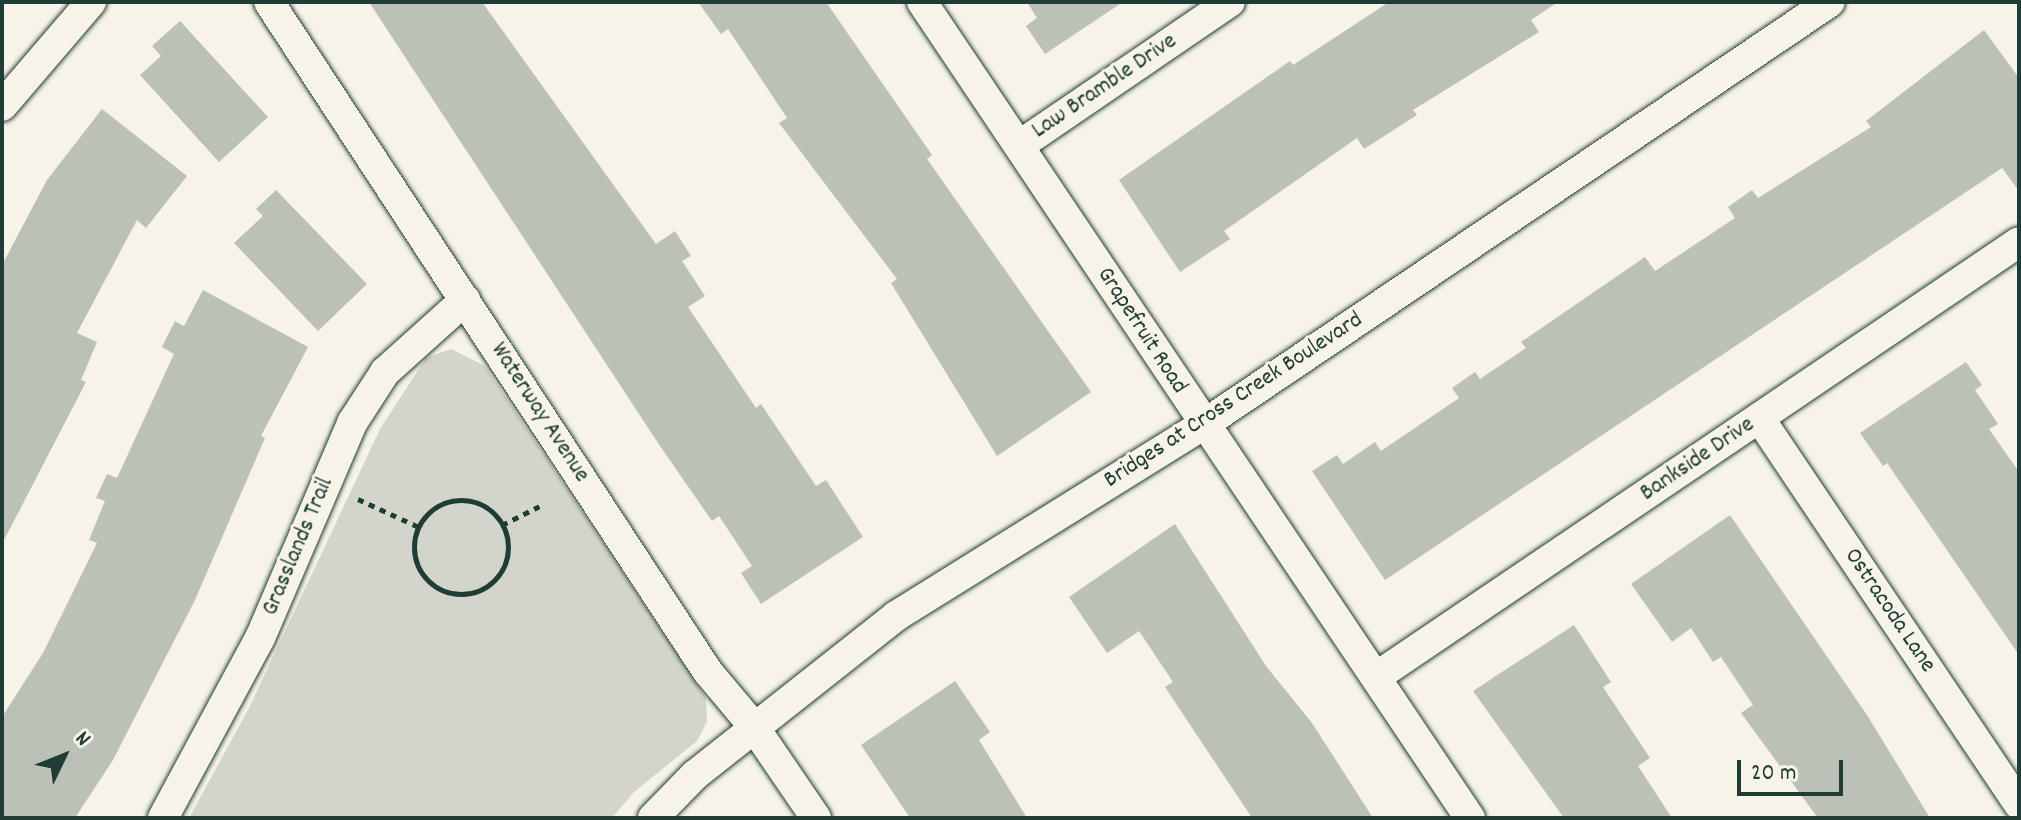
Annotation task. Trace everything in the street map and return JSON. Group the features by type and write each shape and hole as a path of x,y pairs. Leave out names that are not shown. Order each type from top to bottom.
{"street":[{"path":"2,106 91,2"},
{"name":"Waterway Avenue","path":"269,2 708,672 754,727 816,818"},
{"name":"Grapefruit Road","path":"922,2 1020,145 1203,425 1470,818"},
{"name":"Law Bramble Drive","path":"1020,145 1230,2"},
{"name":"Bridges at Cross Creek Boulevard","path":"653,818 695,775 896,616 1203,425 1830,2"},
{"name":"Bankside Drive","path":"1376,677 2019,242"},
{"name":"Grasslands Trail","path":"163,818 198,760 260,638 352,423 385,372 465,300"},
{"name":"Ostracoda Lane","path":"1760,419 2019,804"}],"path":[{"path":"358,499 419,527"},
{"path":"459,500 487,508 502,525 508,546 499,576 473,593 457,594 428,581 419,568 414,553 419,527 431,510 459,500"},
{"path":"502,525 544,504"}],"shaded area":[{"path":"451,349 485,366 706,698 707,722 697,741 634,792 612,818 189,818 249,708 380,429 426,358"}],"building":[{"path":"369,2 482,2 656,244 675,231 691,256 682,261 705,296 688,307 756,408 761,404 816,486 826,480 863,537 761,604 741,573 752,566 719,516 712,521 660,446"},
{"path":"698,2 826,2 932,155 927,159 1091,392 997,456 891,283 897,279 779,123 787,118 728,29 721,34"},
{"path":"1027,2 1123,2 1045,54 1026,26 1037,18"},
{"path":"1389,2 1558,2 1531,20 1539,32 1413,110 1417,115 1364,149 1357,138 1224,231 1230,239 1180,272 1119,180 1290,61 1293,65"},
{"path":"180,21 268,117 219,162 140,75 161,56 152,46"},
{"path":"1984,30 2019,78 2019,191 2002,168 1385,580 1312,471 1337,455 1343,464 1375,442 1381,451 1459,398 1452,388 1475,372 1480,379 1526,348 1521,342 1645,257 1655,271 1735,218 1728,207 1752,190 1758,198 1871,127 1866,121"},
{"path":"102,109 187,176 146,228 137,220 77,333 97,342 81,380 86,382 2,544 2,265 47,180"},
{"path":"276,190 367,284 318,331 234,243 263,216 256,209"},
{"path":"203,290 308,347 261,436 265,438 195,600 113,760 75,818 2,818 2,717 43,653 97,543 89,540 105,501 96,498 107,474 117,478 174,354 162,347 175,321 184,326"},
{"path":"1966,362 1982,385 1975,390 1998,424 1989,429 2019,472 2019,655 1887,463 1883,466 1860,433"},
{"path":"1730,515 1867,715 1930,818 1818,818 1741,713 1753,705 1721,657 1713,662 1691,628 1672,642 1631,584"},
{"path":"1175,524 1266,666 1312,723 1373,818 1252,818 1165,687 1173,682 1139,631 1107,653 1069,597"},
{"path":"1574,625 1611,682 1603,687 1650,758 1638,766 1672,818 1564,818 1473,691"},
{"path":"955,681 990,732 979,740 1027,818 910,818 861,745"}]}
